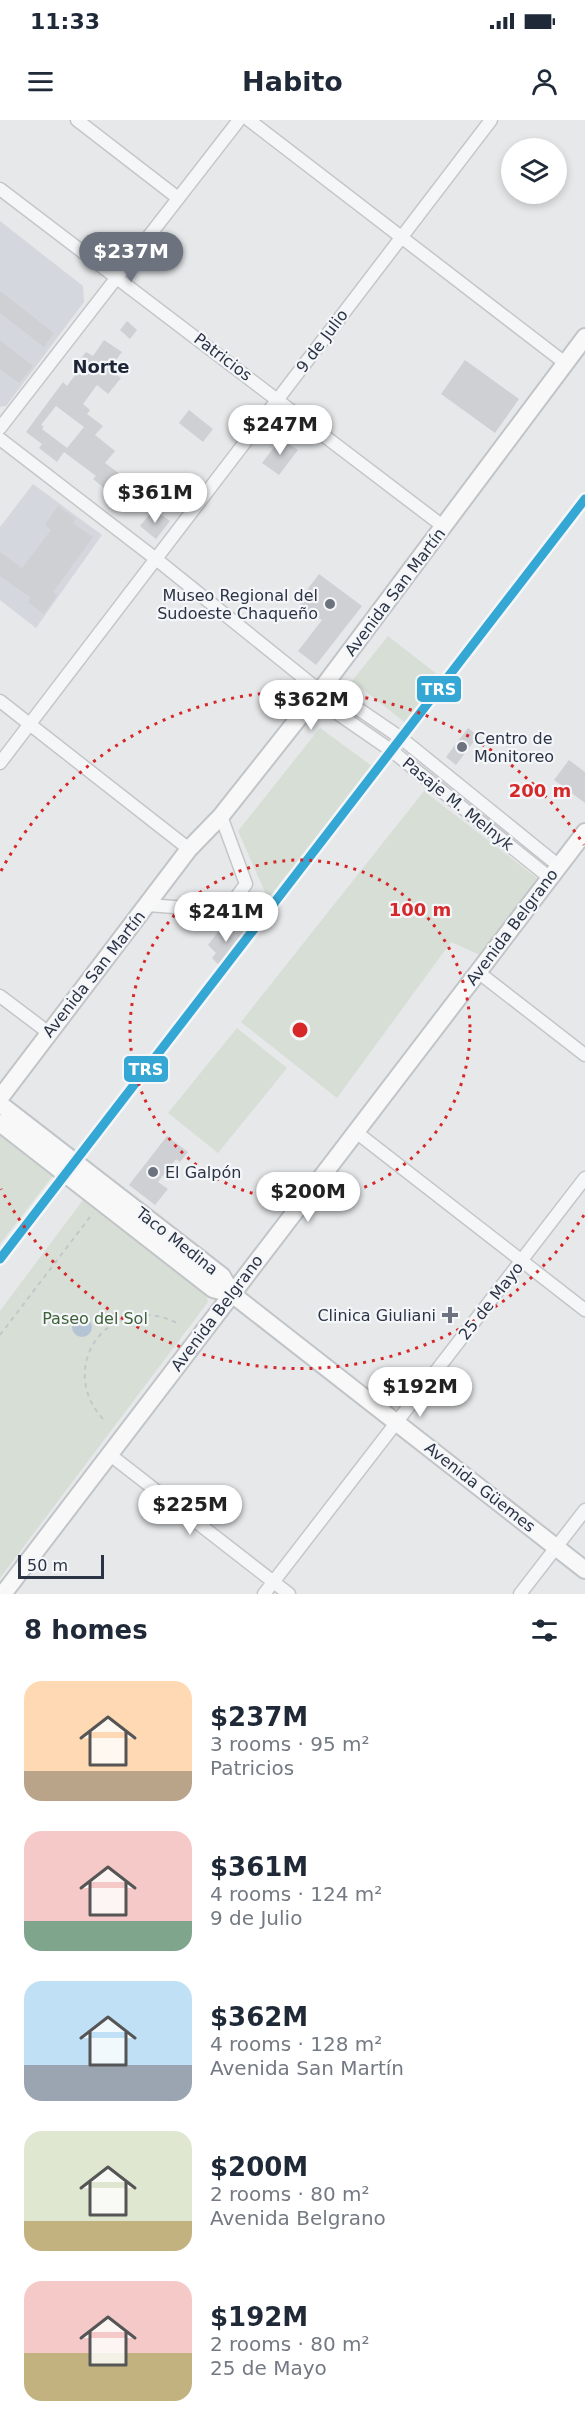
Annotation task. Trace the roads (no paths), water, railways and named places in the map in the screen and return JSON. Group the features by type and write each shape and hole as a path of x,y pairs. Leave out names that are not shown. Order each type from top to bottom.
{"main road":[{"name":"Avenida San Martín","path":"0,1098 189,849 221,816 320,691 585,337"},
{"name":"Avenida Belgrano","path":"3,1594 585,832"},
{"name":"Taco Medina","path":"0,1104 222,1276 232,1294"},
{"name":"Taco Medina","path":"0,1123 213,1288 232,1294"},
{"name":"Avenida Güemes","path":"232,1294 585,1570"}],"street":[{"path":"78,120 178,198"},
{"path":"0,428 239,120"},
{"path":"249,120 565,363"},
{"name":"9 de Julio","path":"0,763 491,120"},
{"name":"Patricios","path":"0,189 444,526"},
{"name":"Pasaje M. Melnyk","path":"0,439 156,559 320,691 324,704 392,751 554,872"},
{"path":"0,701 189,849"},
{"path":"148,905 226,910 246,884 221,816"},
{"path":"478,972 585,1055"},
{"path":"0,996 49,1032"},
{"path":"356,1132 585,1310"},
{"name":"25 de Mayo","path":"264,1594 585,1179"},
{"path":"110,1455 290,1594"},
{"path":"520,1594 585,1510"}],"water":[{"path":"82,1317 89,1320 92,1327 89,1334 82,1337 75,1334 72,1327 75,1320"}],"place":[{"name":"Museo Regional del Sudoeste Chaqueño","path":"330,604"},
{"name":"Centro de Monitoreo","path":"462,747"},
{"name":"El Galpón","path":"153,1172"},
{"name":"Clinica Giuliani","path":"450,1315"}],"district":[{"name":"Norte","path":"101,366"}],"park label":[{"name":"Paseo del Sol","path":"95,1318"}]}
